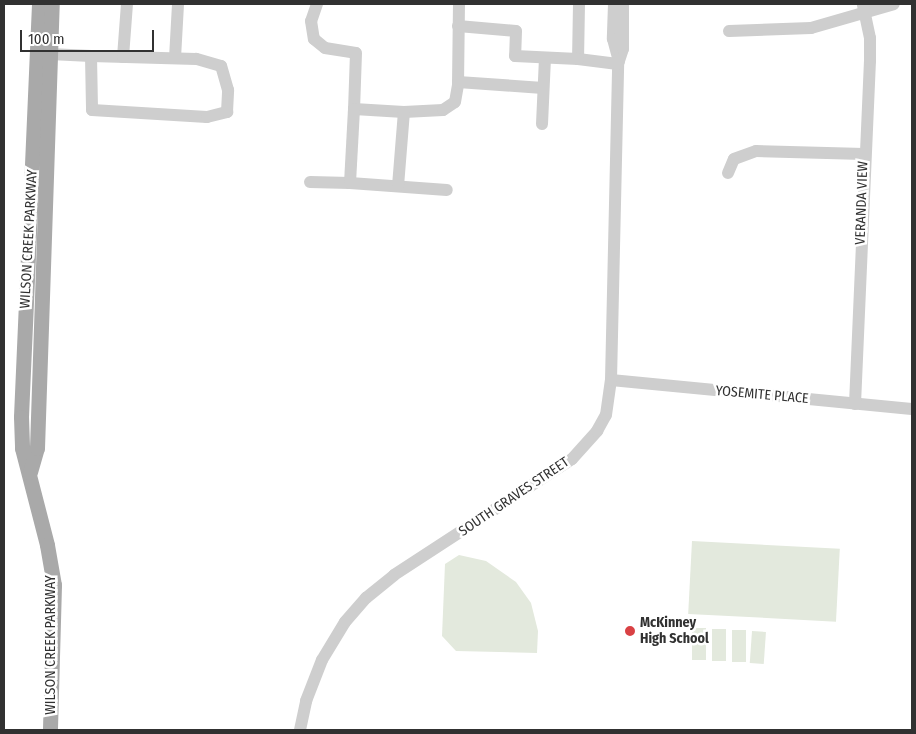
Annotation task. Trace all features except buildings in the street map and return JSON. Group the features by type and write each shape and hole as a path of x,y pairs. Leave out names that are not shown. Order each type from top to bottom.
{"main road":[{"name":"WILSON CREEK PARKWAY","path":"39,4 21,417 22,448 30,472 54,585 50,730"},
{"name":"WILSON CREEK PARKWAY","path":"30,472 37,448 52,4"}],"street":[{"path":"123,57 127,4"},
{"path":"175,58 178,4"},
{"path":"317,4 311,21 314,39 324,48 356,53 350,184"},
{"path":"354,109 404,112 443,110 455,102 458,82 459,4"},
{"path":"578,59 579,4"},
{"name":"SOUTH GRAVES STREET","path":"300,730 306,701 322,660 360,605 394,575 572,459 597,431 606,415 611,380 618,62 613,39 614,4"},
{"name":"SOUTH GRAVES STREET","path":"618,62 623,49 623,4"},
{"path":"729,31 811,28 864,8 894,4"},
{"name":"VERANDA VIEW","path":"855,404 864,154 870,61 864,8"},
{"path":"458,26 516,31 515,56 618,62"},
{"path":"50,54 196,59 221,66 228,90 227,112 207,117 92,110 91,56"},
{"path":"542,124 545,58"},
{"path":"458,82 543,88"},
{"path":"398,186 404,112"},
{"path":"728,173 734,160 756,151 864,154"},
{"path":"310,182 447,190"},
{"name":"YOSEMITE PLACE","path":"611,380 912,409"}],"shaded area":[{"path":"692,541 840,549 836,622 688,614"},
{"path":"459,555 486,561 516,582 531,603 538,631 537,653 456,651 442,636 445,564"},
{"path":"692,628 706,628 706,660 692,660"},
{"path":"712,629 726,629 726,661 712,661"},
{"path":"732,630 746,630 746,662 732,662"},
{"path":"752,631 766,632 764,664 750,663"}],"place":[{"name":"McKinney High School","path":"630,631"}]}
